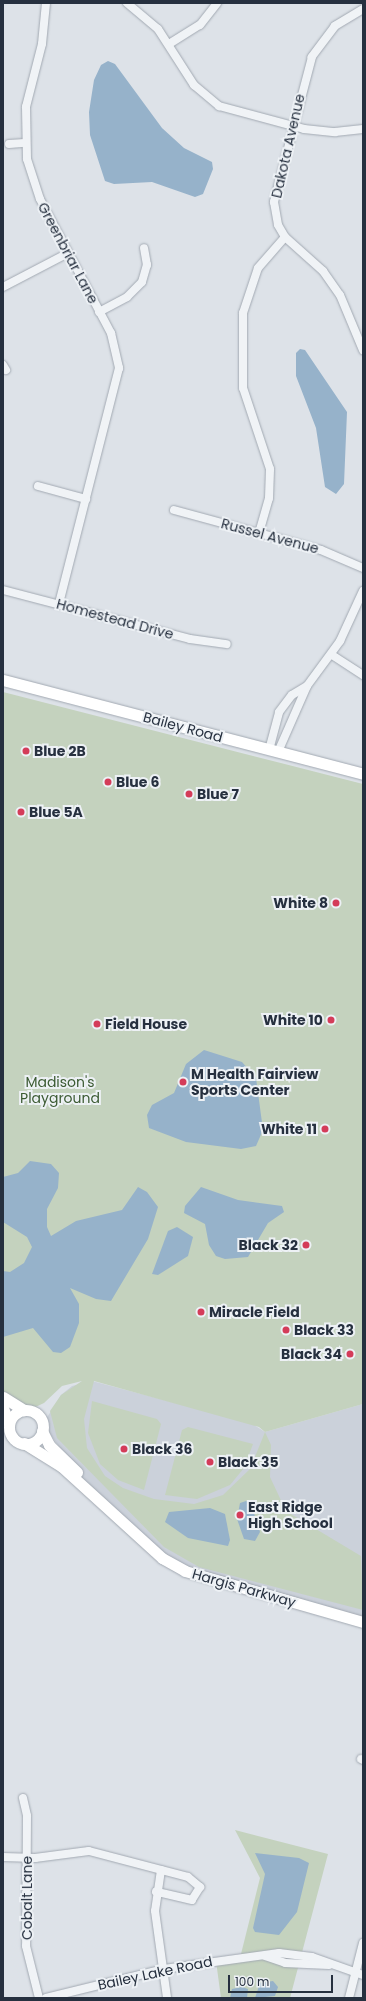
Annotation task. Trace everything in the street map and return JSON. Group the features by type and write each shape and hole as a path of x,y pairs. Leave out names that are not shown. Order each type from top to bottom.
{"street":[{"name":"Greenbriar Lane","path":"46,3 42,44 26,107 25,143 34,187 115,344 119,368 59,604"},
{"path":"127,3 148,19 169,44 194,85 210,101 291,126 335,132 363,129"},
{"path":"169,44 200,25 217,3"},
{"name":"Dakota Avenue","path":"363,9 335,26 318,46 307,68 291,126 274,202 278,225 285,237 330,280 348,312 363,350"},
{"path":"9,144 25,143"},
{"path":"259,533 269,498 270,469 242,388 243,313 258,268 285,237"},
{"path":"99,312 127,297 142,282 147,265 144,248"},
{"path":"3,287 68,253"},
{"path":"38,486 86,499"},
{"name":"Russel Avenue","path":"174,510 332,553 363,568"},
{"name":"Homestead Drive","path":"3,590 190,639 227,644"},
{"path":"274,751 307,686 332,655 363,591"},
{"path":"332,655 363,675"},
{"name":"Bailey Road","path":"3,680 363,774"},
{"path":"274,751 279,712 292,695 307,686"},
{"path":"3,1397 24,1410 38,1415 42,1431 38,1439 24,1443 11,1435 9,1424 3,1408"},
{"path":"9,1424 14,1414 24,1410"},
{"name":"Hargis Parkway","path":"42,1431 49,1445 90,1490 162,1558 185,1571 360,1620"},
{"name":"Hargis Parkway","path":"24,1443 44,1454 90,1490"},
{"name":"Cobalt Lane","path":"23,1798 27,1816 26,1946 38,1998"},
{"path":"3,1857 27,1858 83,1850 193,1879 200,1890 195,1898 189,1900 156,1892"},
{"path":"161,1870 156,1892 156,1920 167,1998"},
{"path":"349,1998 359,1974 363,1944"},
{"name":"Bailey Lake Road","path":"46,1998 164,1969 265,1956 298,1954 359,1974"}],"shaded area":[{"name":"East Ridge High School","path":"92,1381 251,1423 265,1432 363,1404 363,1619 185,1571 90,1490 43,1424 61,1395 72,1386"}],"green space":[{"name":"M Health Fairview Sports Center","path":"3,692 363,784 363,1404 265,1432 271,1445 270,1477 286,1511 361,1556 363,1610 199,1567 164,1547 57,1438 50,1411 61,1395 82,1381 62,1386 44,1403 29,1410 3,1397","holes":["94,1381 259,1427 265,1432 250,1469 223,1495 194,1504 154,1499 123,1488 105,1476 87,1448 84,1419"]},
{"name":"Black 36","path":"92,1401 157,1419 161,1424 144,1490 118,1480 100,1464 88,1433"},
{"name":"Black 35","path":"188,1427 253,1444 244,1468 230,1485 197,1499 165,1495 182,1430"},
{"path":"235,1830 328,1854 290,1998 221,1998 216,1961 240,1958 260,1878"}],"water":[{"path":"108,61 115,64 162,128 184,148 212,162 213,169 203,194 195,197 152,182 114,184 105,181 90,135 89,112 94,80 101,65"},
{"path":"300,349 305,350 347,412 344,484 336,494 325,487 316,428 296,376 296,353"},
{"path":"204,1050 242,1062 256,1078 263,1130 256,1146 241,1149 186,1142 149,1128 147,1115 152,1105 174,1093 186,1064"},
{"path":"30,1161 51,1164 59,1173 58,1188 47,1209 47,1227 51,1236 76,1221 122,1210 138,1187 147,1192 158,1207 148,1239 111,1301 96,1299 70,1288 79,1304 79,1323 70,1347 61,1353 53,1352 33,1328 3,1337 3,1271 10,1272 24,1263 32,1247 27,1237 3,1222 3,1177 18,1173"},
{"path":"201,1187 238,1200 282,1206 284,1212 268,1223 248,1257 225,1259 216,1256 209,1245 205,1224 184,1213 185,1206"},
{"path":"177,1227 193,1237 188,1256 158,1275 152,1274 168,1231"},
{"path":"246,1501 251,1504 260,1532 255,1541 244,1539 237,1519 240,1503"},
{"path":"210,1508 225,1514 230,1540 228,1546 188,1538 165,1522 169,1512"},
{"path":"255,1853 299,1858 309,1863 297,1912 279,1935 255,1932 253,1928 265,1874"},
{"path":"273,1981 278,1987 275,1996 255,1998 260,1983"},
{"path":"242,1987 248,1989 247,1998 230,1998 232,1989"}],"place":[{"name":"Blue 2B","path":"26,751"},
{"name":"Blue 6","path":"108,782"},
{"name":"Blue 7","path":"189,794"},
{"name":"Blue 5A","path":"21,812"},
{"name":"White 8","path":"336,903"},
{"name":"White 10","path":"331,1020"},
{"name":"Field House","path":"97,1024"},
{"name":"M Health Fairview Sports Center","path":"183,1082"},
{"name":"White 11","path":"325,1129"},
{"name":"Black 32","path":"306,1245"},
{"name":"Miracle Field","path":"201,1312"},
{"name":"Black 33","path":"286,1330"},
{"name":"Black 34","path":"350,1354"},
{"name":"Black 36","path":"124,1449"},
{"name":"Black 35","path":"210,1462"},
{"name":"East Ridge High School","path":"240,1515"}],"park label":[{"name":"Madison's Playground","path":"60,1090"}]}
